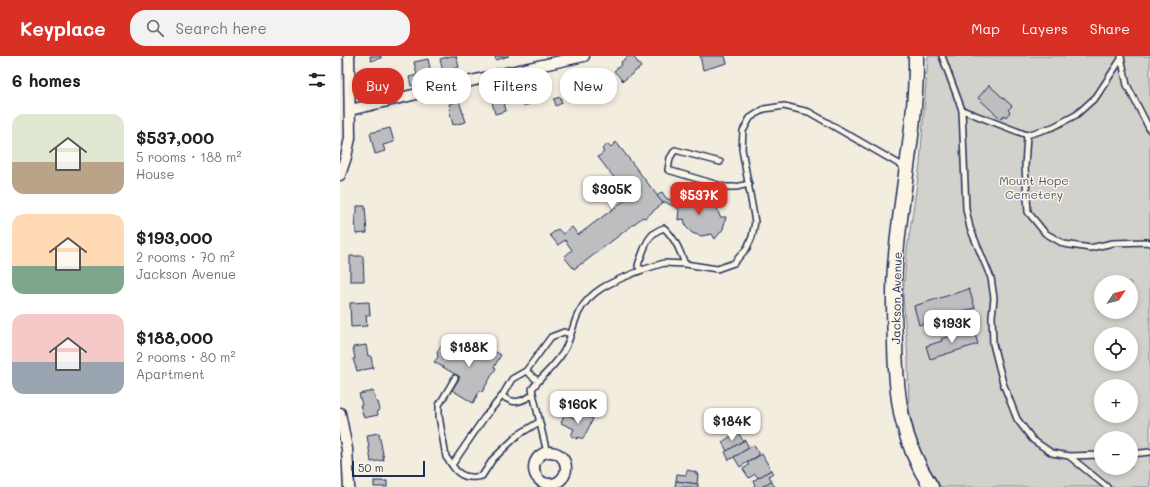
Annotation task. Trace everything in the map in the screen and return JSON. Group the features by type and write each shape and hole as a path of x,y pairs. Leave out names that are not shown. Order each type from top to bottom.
{"main road":[{"name":"Jackson Avenue","path":"916,56 914,98 907,169 895,267 895,377 899,407 910,448 915,460 931,487"}],"street":[{"path":"340,175 350,138 349,56"},
{"path":"350,110 584,56"},
{"path":"340,414 346,449 349,487"},
{"path":"547,453 552,453 561,457 565,466 563,476 560,480 546,485 537,478 534,468 537,458 547,453"}],"lane":[{"path":"942,56 962,110 966,210 970,228 991,278 994,298 992,316 993,344 1003,383 1017,419 1033,440 1052,453 1069,456 1094,455"},
{"path":"962,110 1027,135 1053,127 1076,115 1096,97 1121,57"},
{"path":"1121,57 1127,85 1150,130"},
{"path":"547,453 532,389 538,381 555,366 566,349 579,312 587,300 600,288 642,270 664,263 685,264 717,269 734,263 747,248 752,237 755,222 742,149 743,131 750,118 764,108 784,106 809,112 907,169"},
{"path":"1027,135 1026,179 1028,212 1044,233 1064,244 1090,248 1113,243 1150,242"},
{"path":"720,162 675,150 670,158 668,170 724,187 736,187 749,184"},
{"path":"642,270 638,266 650,235 656,230 664,228 677,244 685,264"},
{"path":"452,465 484,418 502,396 512,379 526,371 550,337 564,332 570,334"},
{"path":"526,371 538,381"},
{"path":"454,378 439,405 439,416 446,457 460,475 475,478 482,476 493,459 518,435 539,422"},
{"path":"502,396 508,401 516,402 533,394"},
{"path":"1138,453 1150,452"},
{"path":"1069,456 1107,487"}],"green space":[{"name":"Mount Hope Cemetery","path":"928,56 1150,56 1150,487 941,487 923,458 916,441 909,409 908,360 903,295 907,250 920,164"}],"building":[{"path":"370,56 381,56 381,58 371,61"},
{"path":"456,56 459,67 442,68 440,59"},
{"path":"495,56 509,56 496,60"},
{"path":"629,56 633,56 641,67 623,81 617,74 617,68 622,64 621,62"},
{"path":"700,56 725,56 727,63 703,70"},
{"path":"428,59 430,68 415,68 414,62"},
{"path":"412,76 412,86 411,86 409,77"},
{"path":"989,85 1012,106 1008,110 1010,112 1006,117 1004,115 1001,119 978,98"},
{"path":"560,97 560,104 556,106 554,99"},
{"path":"449,104 460,104 466,122 453,125 449,109 451,109"},
{"path":"492,104 504,104 506,111 495,114"},
{"path":"390,128 394,142 383,145 385,151 375,154 370,133"},
{"path":"616,142 663,203 645,218 643,217 574,269 564,257 572,250 565,240 558,245 550,235 558,229 563,234 572,227 578,235 629,197 598,157 604,152 602,149 608,144 611,147"},
{"path":"662,192 666,198 681,205 687,198 695,201 703,200 712,203 717,208 720,217 726,217 723,229 715,239 712,234 701,236 692,233 686,227 684,219 678,220 679,209 665,202 663,203 657,196"},
{"path":"357,206 365,206 367,233 356,234 355,215 357,214"},
{"path":"350,256 363,256 364,281 350,281"},
{"path":"969,289 975,308 919,325 914,306"},
{"path":"369,302 370,315 366,315 367,326 351,327 350,303"},
{"path":"967,331 967,333 974,331 978,344 930,359 926,346 942,341 941,339"},
{"path":"448,340 472,355 479,342 501,355 494,367 496,368 482,392 480,390 473,403 452,390 460,377 434,362 438,357 437,352 440,347 444,346"},
{"path":"366,345 368,356 371,356 373,368 357,371 353,359 355,359 353,347"},
{"path":"373,391 380,410 377,411 378,415 364,418 360,405 362,405 359,394"},
{"path":"580,413 593,419 583,439 578,437 577,439 571,436 574,429 561,423 565,414 577,419"},
{"path":"738,432 743,441 727,451 722,442"},
{"path":"379,433 384,460 371,462 367,435"},
{"path":"745,440 749,448 729,460 725,452"},
{"path":"754,445 759,455 740,467 734,457"},
{"path":"762,454 771,470 758,478 755,474 749,478 743,469 749,465 747,463"},
{"path":"687,470 698,474 697,484 676,481 677,474 686,475"},
{"path":"771,470 773,473 769,476 772,481 762,487 753,487 755,485 753,481"},
{"path":"374,481 387,481 387,487 374,487"},
{"path":"676,481 698,484 698,487 675,487"},
{"path":"771,481 775,487 762,487"}]}
